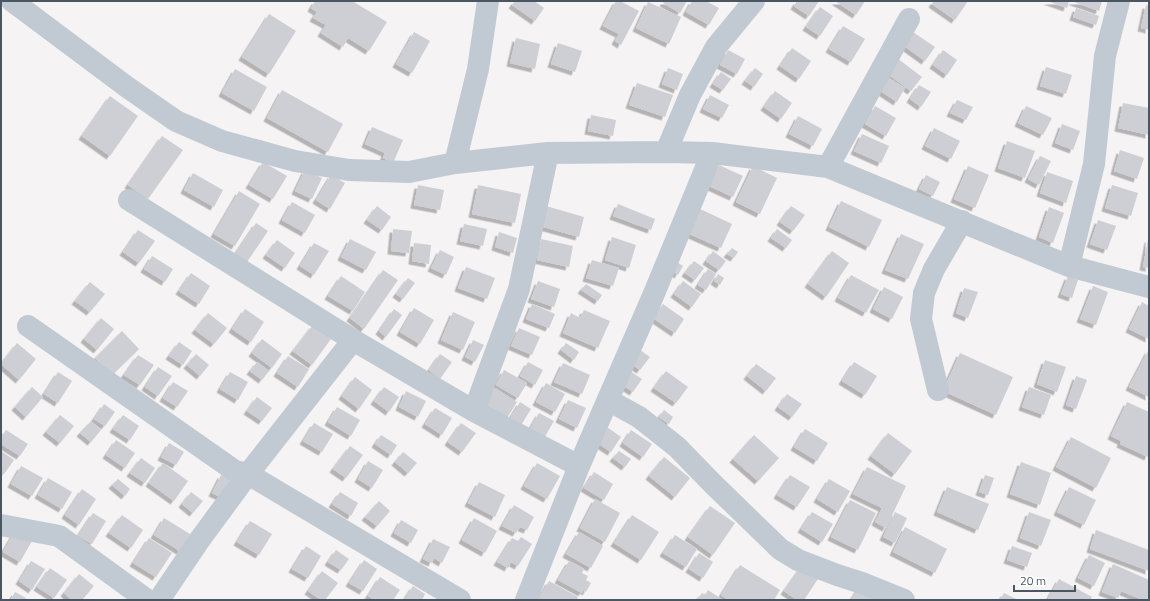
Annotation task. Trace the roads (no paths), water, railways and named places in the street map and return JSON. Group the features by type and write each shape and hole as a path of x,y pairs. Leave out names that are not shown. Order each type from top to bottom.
{"street":[{"path":"12,1 127,87 176,121 222,141 295,160 349,170 409,172 455,163 548,153 666,152 712,153 828,167 1069,266 1149,286"},
{"path":"455,163 478,69 488,1"},
{"path":"666,152 690,95 716,47 754,1"},
{"path":"1069,266 1094,164 1104,56 1119,1"},
{"path":"828,167 909,19"},
{"path":"474,411 519,289 548,153"},
{"path":"526,600 579,466 712,153"},
{"path":"129,200 353,340 474,411 579,466"},
{"path":"938,390 921,319 924,293 934,269 962,221"},
{"path":"28,326 235,471 248,474 460,600"},
{"path":"159,600 198,542 248,474 353,340"},
{"path":"608,400 638,417 677,447 780,549 798,560 904,600"},
{"path":"1,525 59,536 147,600"}]}
